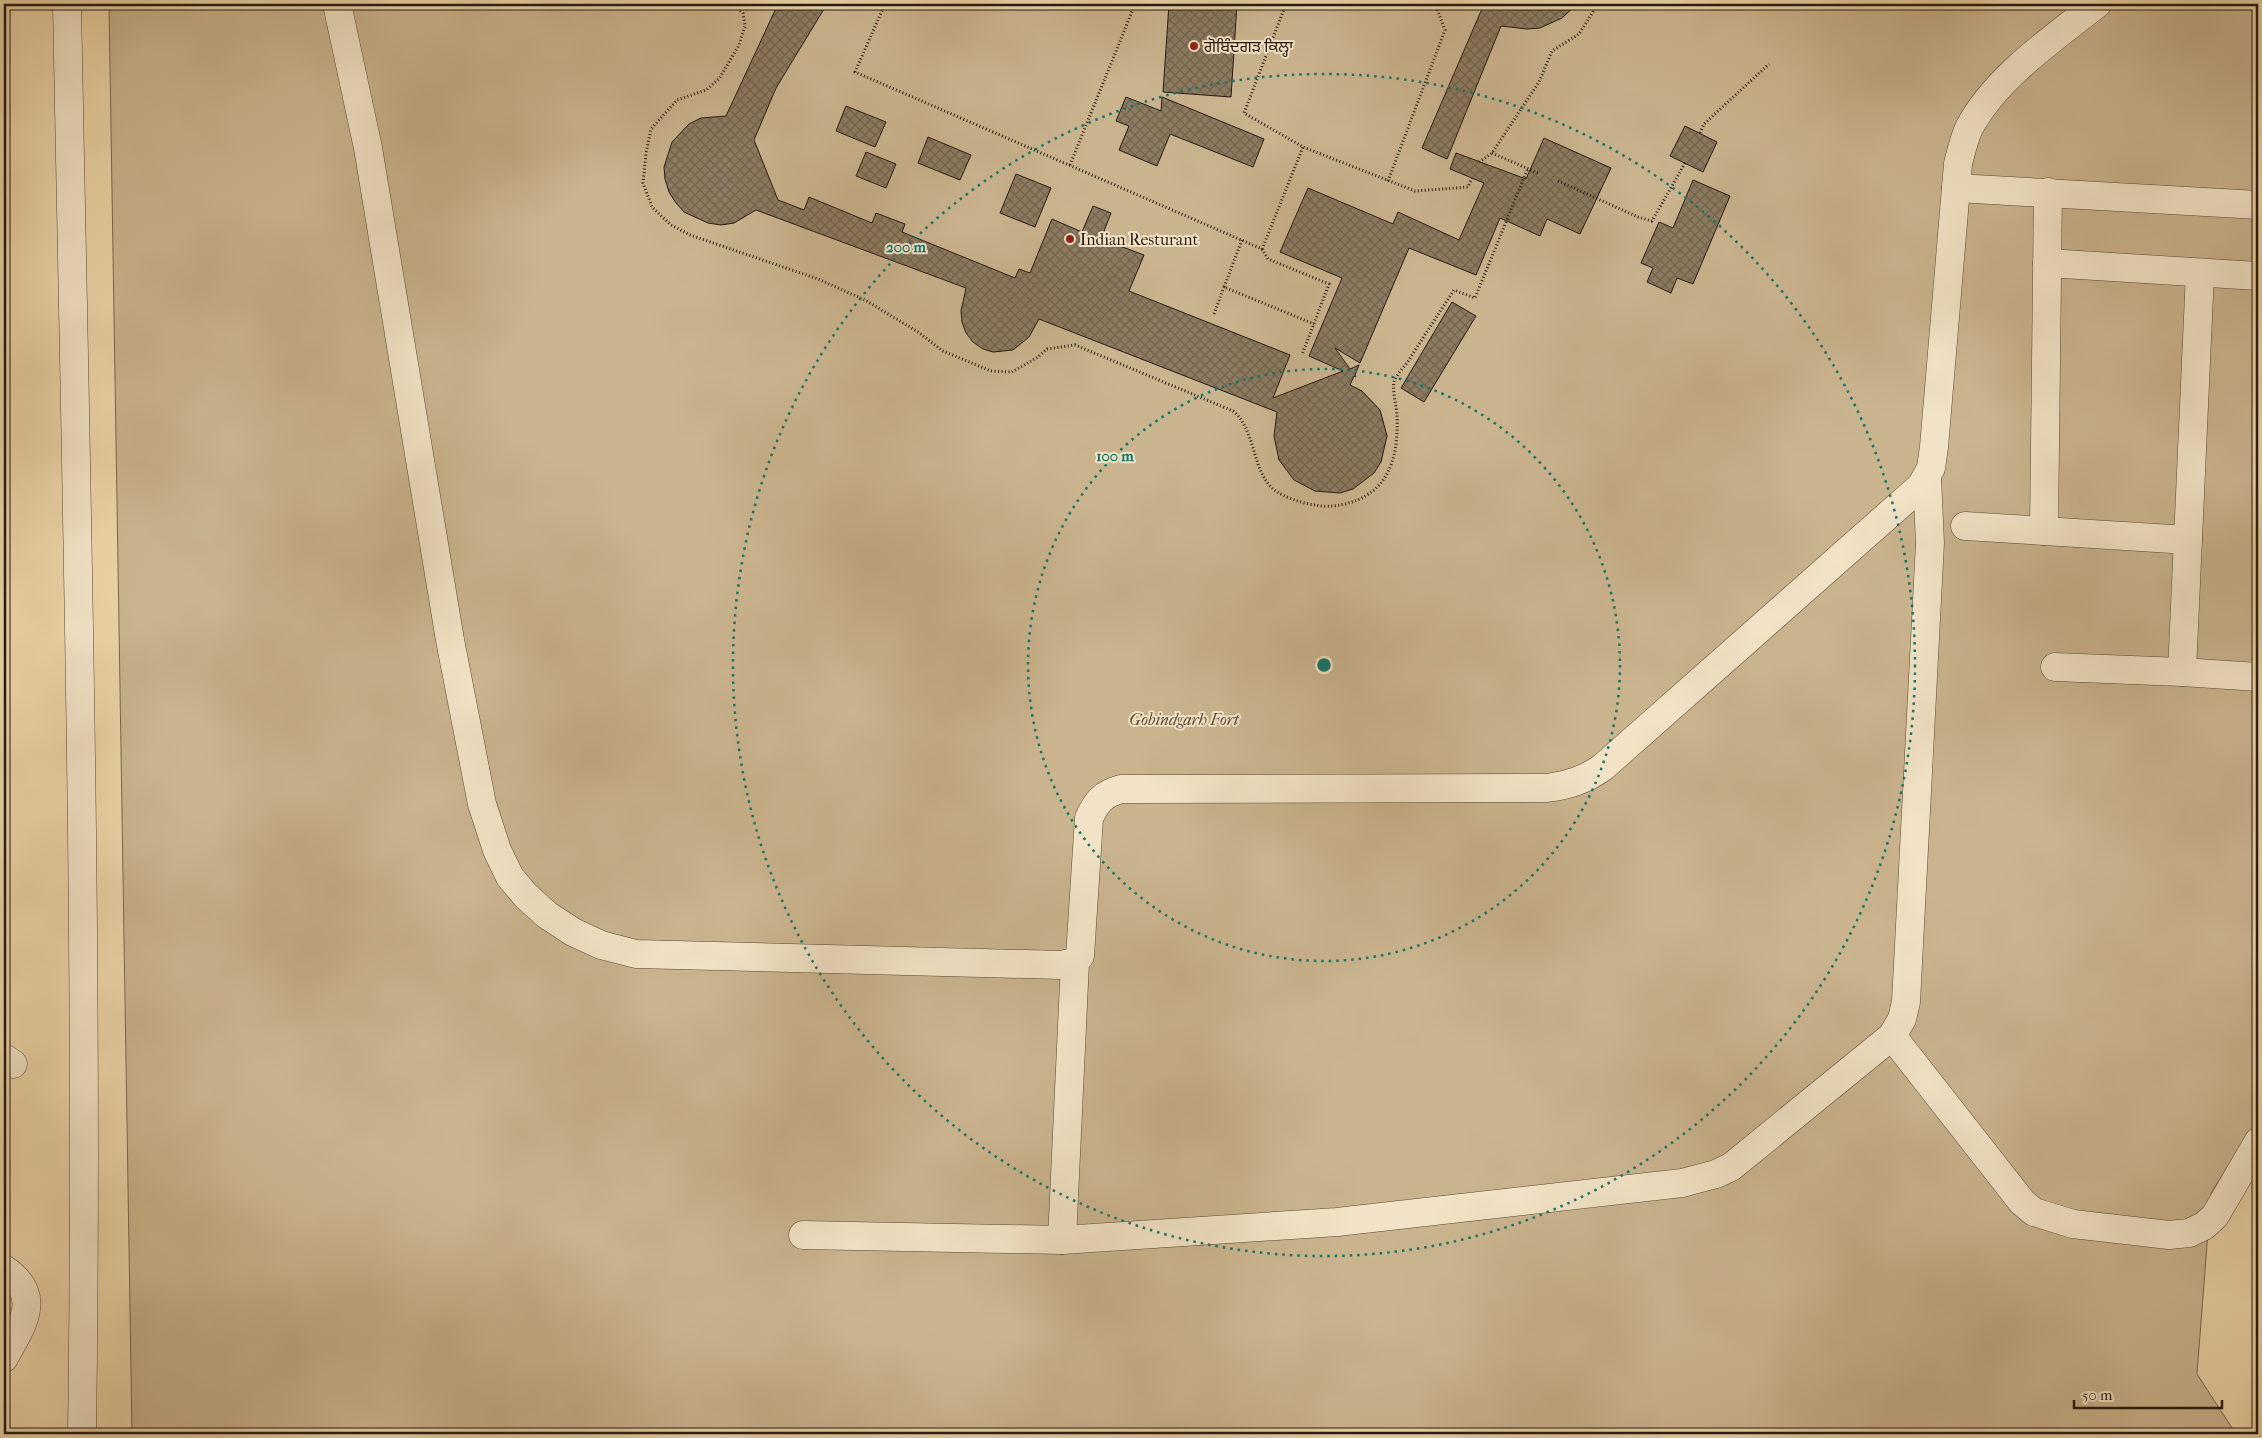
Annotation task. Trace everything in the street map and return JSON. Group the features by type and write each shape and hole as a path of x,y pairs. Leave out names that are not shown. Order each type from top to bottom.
{"street":[{"path":"67,4 80,706 84,1304 82,1434"},
{"path":"337,4 368,148 450,640 482,804 497,850 510,877 526,896 547,915 573,932 601,945 636,954 1061,965 1075,962"},
{"path":"1062,1240 1075,962 1080,956 1081,946 1089,818 1100,798 1107,793 1121,789 1547,788 1576,783 1603,768 1921,486 1927,477 1931,468 1934,447 1956,188 1963,144 1969,128 1980,110 1997,90 2033,55 2097,4"},
{"path":"1956,188 2258,205"},
{"path":"2044,531 2048,192"},
{"path":"2047,263 2258,276"},
{"path":"2182,672 2200,272"},
{"path":"803,1235 1062,1240 1337,1222 1682,1183 1703,1178 1730,1167 1892,1036 1902,1019 1906,1002 1930,543 1927,477"},
{"path":"1965,526 2188,540"},
{"path":"2055,668 2182,672 2258,677"},
{"path":"1892,1036 2022,1202 2034,1212 2047,1217 2073,1224 2169,1235 2190,1232 2204,1226 2215,1216 2258,1142"},
{"path":"4,1269 20,1284 27,1297 25,1318 4,1358"}],"path":[{"path":"732,4 743,13 745,26 739,45 719,80 706,90 677,100 651,129 642,183 652,207 671,225 690,235 818,279 865,300 918,332 943,351 991,371 1012,372 1038,357 1047,349 1075,346 1232,411 1241,418 1259,465 1272,488 1299,502 1313,505 1330,507 1358,500 1375,491 1386,477 1393,462 1396,444 1397,416 1394,382 1454,290 1475,298 1528,168"},
{"path":"885,4 855,72 1242,240 1262,249 1268,259 1329,284 1302,355"},
{"path":"1070,165 1135,4"},
{"path":"1286,4 1244,112 1304,147 1414,191 1468,187 1472,178"},
{"path":"1388,180 1445,30 1435,4"},
{"path":"1479,162 1492,153 1539,82 1552,51 1580,34 1598,4"},
{"path":"1700,133 1704,124 1726,102 1769,64"},
{"path":"1262,249 1304,147"},
{"path":"1492,153 1540,174"},
{"path":"1558,181 1638,218 1652,221 1685,163"},
{"path":"1214,314 1242,240"},
{"path":"1224,287 1314,324"}],"green space":[{"name":"Gobindgarh Fort","path":"109,4 2258,4 2258,1119 2211,1193 2197,1374 2236,1434 132,1434"}],"building":[{"path":"778,4 827,4 776,88 754,140 778,200 804,210 809,197 872,223 876,213 905,224 902,232 1015,278 1019,269 1030,273 1052,219 1082,232 1093,206 1111,213 1101,239 1144,255 1129,291 1290,355 1273,398 1343,371 1309,356 1342,278 1280,252 1308,188 1393,224 1398,212 1459,240 1484,183 1450,169 1456,153 1526,179 1544,138 1611,168 1580,234 1547,219 1540,236 1500,218 1476,275 1409,248 1360,363 1335,348 1350,369 1359,365 1356,377 1354,376 1350,385 1362,391 1380,410 1387,436 1381,462 1374,473 1353,489 1340,493 1315,491 1294,480 1279,460 1274,436 1277,412 1039,319 1029,337 1013,350 993,352 983,349 973,342 966,333 962,322 961,311 966,288 756,210 734,223 721,225 708,223 684,212 669,192 665,179 664,167 672,142 689,124 701,118 726,116"},
{"path":"1169,4 1237,4 1231,97 1163,92"},
{"path":"1484,4 1577,4 1562,18 1540,28 1527,29 1501,26 1447,159 1422,148"},
{"path":"1126,97 1161,111 1162,97 1264,139 1253,167 1170,134 1157,166 1119,150 1129,126 1116,121"},
{"path":"846,106 886,122 875,147 836,131"},
{"path":"1685,126 1717,142 1703,172 1670,156"},
{"path":"928,137 971,155 960,180 918,163"},
{"path":"866,152 896,164 886,188 856,176"},
{"path":"1016,174 1051,188 1035,227 1000,213"},
{"path":"1693,180 1730,196 1693,284 1677,278 1671,293 1647,282 1653,268 1641,263 1659,222 1673,228"},
{"path":"1452,302 1476,316 1424,402 1401,388"}],"place":[{"name":"ਗੋਬਿੰਦਗੜ ਕਿਲ੍ਹਾ","path":"1194,46"},
{"name":"Indian Resturant","path":"1070,239"}]}
